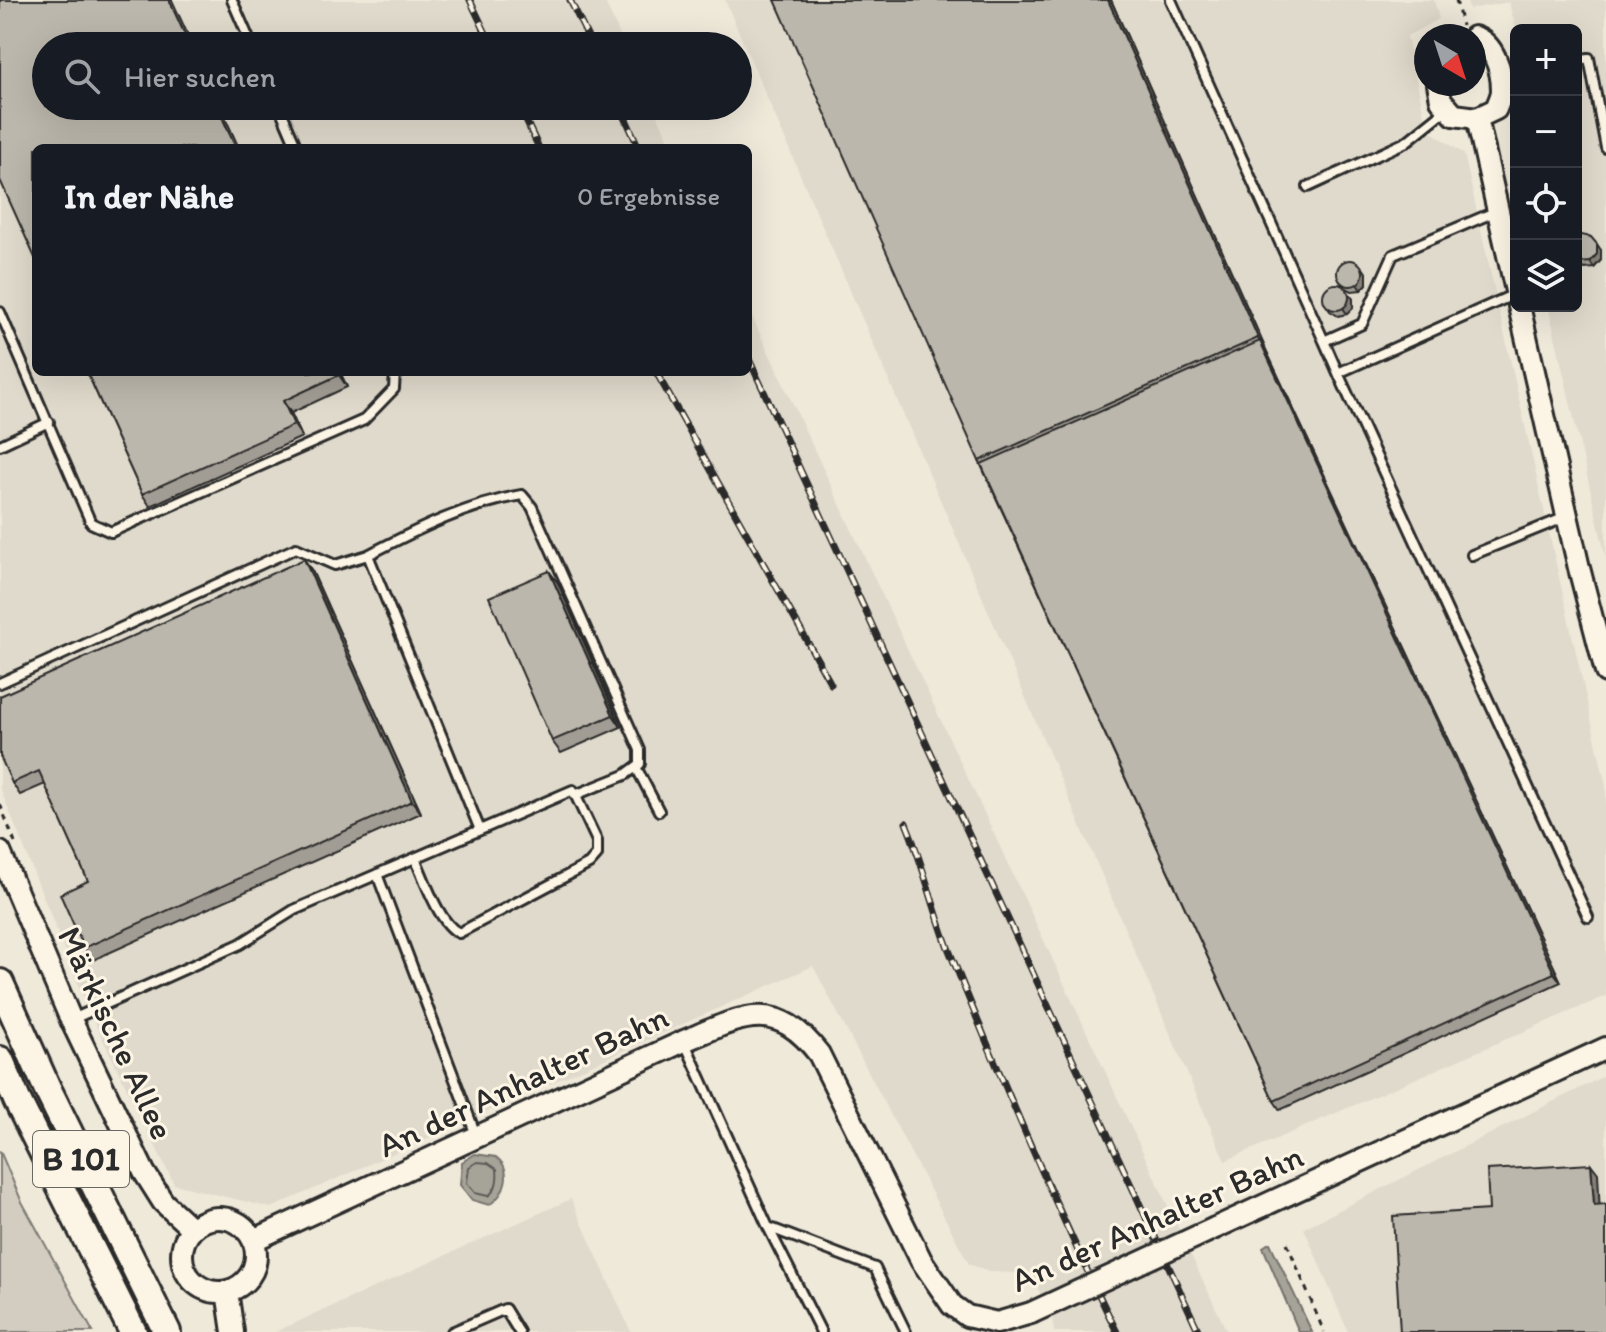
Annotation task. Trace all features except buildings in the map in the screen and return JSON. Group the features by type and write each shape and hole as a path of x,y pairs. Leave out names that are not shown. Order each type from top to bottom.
{"highway":[{"name":"B 101","path":"0,983 48,1090 167,1332"},
{"name":"B 101","path":"0,1060 133,1332"}],"street":[{"path":"1440,96 1454,115 1477,118 1496,109 1508,75 1486,44"},
{"path":"1477,118 1510,266"},
{"path":"1520,312 1606,672"},
{"name":"Märkische Allee","path":"0,852 71,1020 144,1172 163,1202 192,1229"},
{"name":"An der Anhalter Bahn","path":"254,1240 684,1041 749,1017 780,1020 807,1039 824,1062 921,1260 952,1305 967,1316 997,1323 1031,1313 1606,1048"},
{"path":"214,1217 238,1222 254,1240 256,1262 253,1272 237,1288 227,1291 204,1289 187,1273 182,1250 185,1239 202,1221 214,1217"},
{"path":"227,1291 233,1332"}],"lane":[{"path":"232,0 246,32"},
{"path":"1171,0 1588,917"},
{"path":"1582,59 1589,58 1606,148"},
{"path":"1308,187 1406,142 1448,108"},
{"path":"285,120 295,144"},
{"path":"1324,341 1362,324 1393,255 1498,211"},
{"path":"1338,373 1510,296"},
{"path":"0,312 91,523 111,532 364,420 394,389 395,376"},
{"path":"0,445 49,422"},
{"path":"0,683 296,548 335,565 368,555 418,529 502,498 522,495 532,507 640,750 640,764 625,775 575,795"},
{"path":"1472,555 1567,517"},
{"path":"368,555 480,830"},
{"path":"636,767 659,811"},
{"path":"71,1020 240,944 294,910 573,790 597,841 597,855 589,864 459,933 450,929 443,918 415,858"},
{"path":"377,874 478,1138"},
{"path":"684,1041 768,1227 821,1332"},
{"path":"768,1227 875,1268 906,1332"},
{"path":"452,1332 505,1309 519,1332"}],"path":[{"path":"1456,0 1464,24"},
{"path":"1287,1243 1324,1332"}],"shaded area":[{"path":"0,0 604,0 619,32 32,32 32,120 660,120 671,144 32,144 32,376 752,376 752,317 1227,1332 1054,1332 1053,1321 1035,1283 1027,1287 1019,1273 989,1272 969,1264 813,966 271,1208 174,1184 89,1011 0,788"},
{"path":"725,0 1434,0 1439,19 1430,24 1414,24 1414,32 1407,36 1414,69 1414,96 1420,96 1427,129 1464,154 1606,786 1606,996 1225,1161 752,63 752,32 739,32"},
{"path":"1467,0 1606,0 1606,558 1549,312 1582,312 1582,24 1514,24 1509,2 1469,9"},
{"path":"1606,1075 1606,1332 1348,1332 1304,1228"},
{"path":"0,1151 21,1200 93,1332 0,1332"},
{"path":"571,1199 631,1332 275,1332"}],"water":[{"path":"475,1154 496,1157 505,1169 503,1189 489,1205 472,1200 460,1185 462,1162"},
{"path":"1270,1243 1312,1332 1299,1332 1263,1247"}],"railway":[{"path":"470,0 485,32"},
{"path":"570,0 585,32"},
{"path":"526,120 537,144"},
{"path":"626,120 637,144"},
{"path":"752,366 1199,1332"},
{"path":"658,376 831,684"},
{"path":"906,823 949,950 988,1047 1050,1190 1117,1332"}]}
